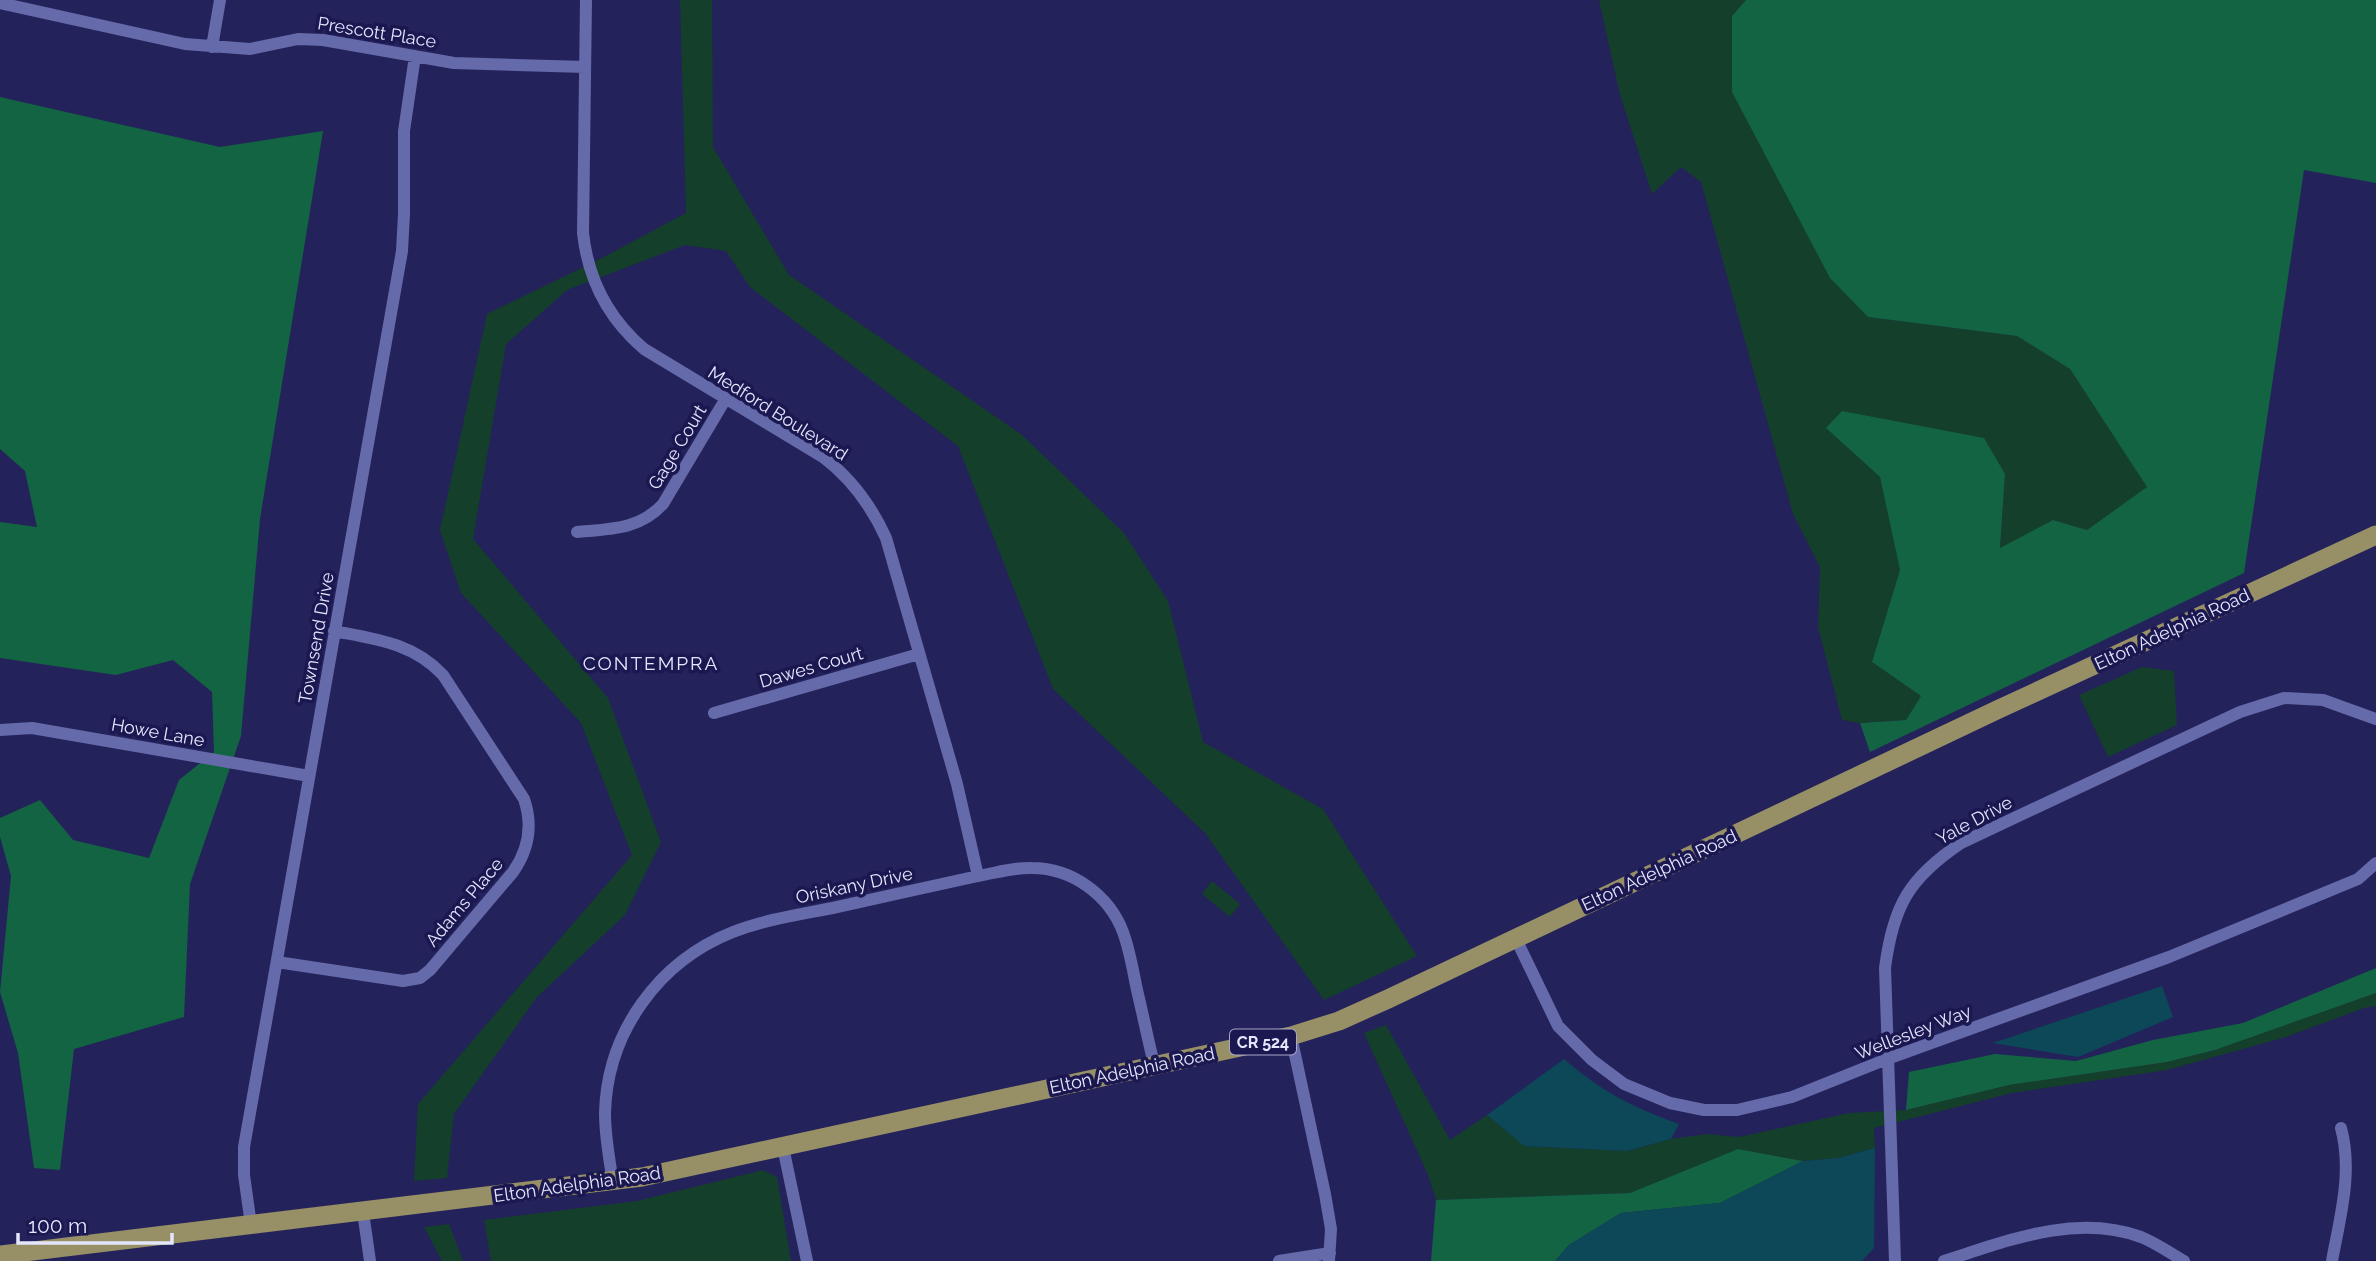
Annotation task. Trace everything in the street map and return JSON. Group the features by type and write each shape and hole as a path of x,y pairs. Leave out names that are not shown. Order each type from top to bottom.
{"main road":[{"name":"Elton Adelphia Road","path":"0,1255 613,1182 1291,1036 1357,1013 1999,709 2376,535"}],"street":[{"path":"212,47 220,0"},
{"name":"Medford Boulevard","path":"586,0 583,233 590,270 611,314 632,338 661,361 822,457 844,474 861,493 886,538 957,784 978,876"},
{"name":"Prescott Place","path":"0,3 185,44 212,47 250,49 307,39 466,64 585,67"},
{"name":"Townsend Drive","path":"251,1225 244,1175 244,1147 402,251 404,131 415,56"},
{"name":"Gage Court","path":"577,532 632,526 655,513 725,400"},
{"name":"Adams Place","path":"276,962 403,981 420,978 513,872 528,842 528,815 524,799 443,675 419,654 399,645 334,631"},
{"name":"Dawes Court","path":"714,713 919,654"},
{"name":"Yale Drive","path":"1895,1261 1885,968 1896,913 1920,876 1940,857 1961,843 2240,712 2284,698 2323,700 2376,719"},
{"name":"Howe Lane","path":"0,730 32,728 309,776"},
{"name":"Wellesley Way","path":"1516,939 1558,1026 1592,1060 1624,1084 1670,1103 1704,1110 1737,1110 1792,1097 1887,1059 2169,957 2358,879 2376,863"},
{"name":"Oriskany Drive","path":"613,1182 605,1114 608,1082 616,1052 638,1008 670,971 692,954 735,931 978,876 1017,868 1042,868 1085,884 1108,905 1126,942 1154,1064"},
{"path":"1279,1261 1329,1257 1331,1230 1291,1036"},
{"path":"2332,1261 2346,1182 2346,1147 2341,1128"},
{"path":"783,1147 807,1261"},
{"path":"363,1212 370,1261"},
{"path":"1944,1261 2031,1234 2076,1228 2105,1228 2142,1238 2184,1261"}],"green space":[{"path":"680,0 712,0 713,147 789,275 1021,434 1124,533 1168,601 1203,742 1323,809 1417,956 1324,1000 1205,833 1053,689 958,446 750,287 726,251 685,245 567,290 506,344 473,539 608,698 661,842 625,915 537,997 454,1114 447,1178 414,1181 418,1104 632,855 581,723 461,593 440,530 487,314 686,213"},
{"path":"1599,0 1746,0 1732,16 1868,317 2017,336 2070,369 2148,487 2087,530 2053,520 2000,549 2005,474 1826,428 1880,477 1900,570 1872,662 1921,696 1906,720 1860,723 1842,720 1818,627 1820,567 1793,514 1701,182 1681,167 1652,194 1620,95"},
{"path":"1746,0 2376,0 2376,183 2304,170 2244,573 1870,752 1860,723 1906,720 1921,696 1872,662 1900,570 1880,477 1826,428 1842,411 1984,438 2005,474 2000,548 2053,520 2087,530 2147,487 2070,369 2017,336 1868,317 1830,278 1732,92 1732,16"},
{"path":"0,97 220,147 323,131 260,519 241,736 190,884 184,1017 74,1049 60,1170 34,1168 18,1053 0,992 11,876 0,837 0,818 40,800 73,840 149,858 179,780 214,752 212,692 173,660 116,675 0,658 0,522 37,527 25,471 0,449"},
{"path":"2142,667 2174,671 2177,725 2108,757 2079,695"},
{"path":"1212,881 1240,904 1230,917 1202,894"},
{"path":"2376,968 2376,993 2215,1050 2167,1062 2009,1085 1906,1110 1909,1072 1995,1054 2076,1061 2153,1040 2243,1023"},
{"path":"2376,993 2376,1006 2286,1037 2167,1070 2012,1093 1874,1128 1875,1148 1838,1158 1803,1161 1738,1149 1630,1193 1436,1200 1428,1175 1364,1033 1386,1025 1450,1140 1487,1115 1525,1146 1627,1151 1671,1139 1707,1134 1739,1137 1849,1113 1906,1110 2009,1085 2167,1062 2215,1050"},
{"path":"1738,1149 1803,1161 1720,1203 1621,1213 1569,1245 1555,1261 1431,1261 1436,1200 1630,1193"},
{"path":"763,1170 777,1177 791,1261 491,1261 484,1220 637,1201"},
{"path":"449,1224 463,1261 442,1261 424,1227"}],"water":[{"path":"2162,986 2173,1017 2078,1057 1993,1043"},
{"path":"1564,1059 1618,1098 1679,1124 1671,1139 1627,1151 1524,1146 1487,1115"},
{"path":"1875,1148 1874,1248 1862,1261 1555,1261 1569,1245 1621,1213 1720,1203 1803,1161 1838,1158"}],"district":[{"name":"CONTEMPRA","path":"651,663"}]}
